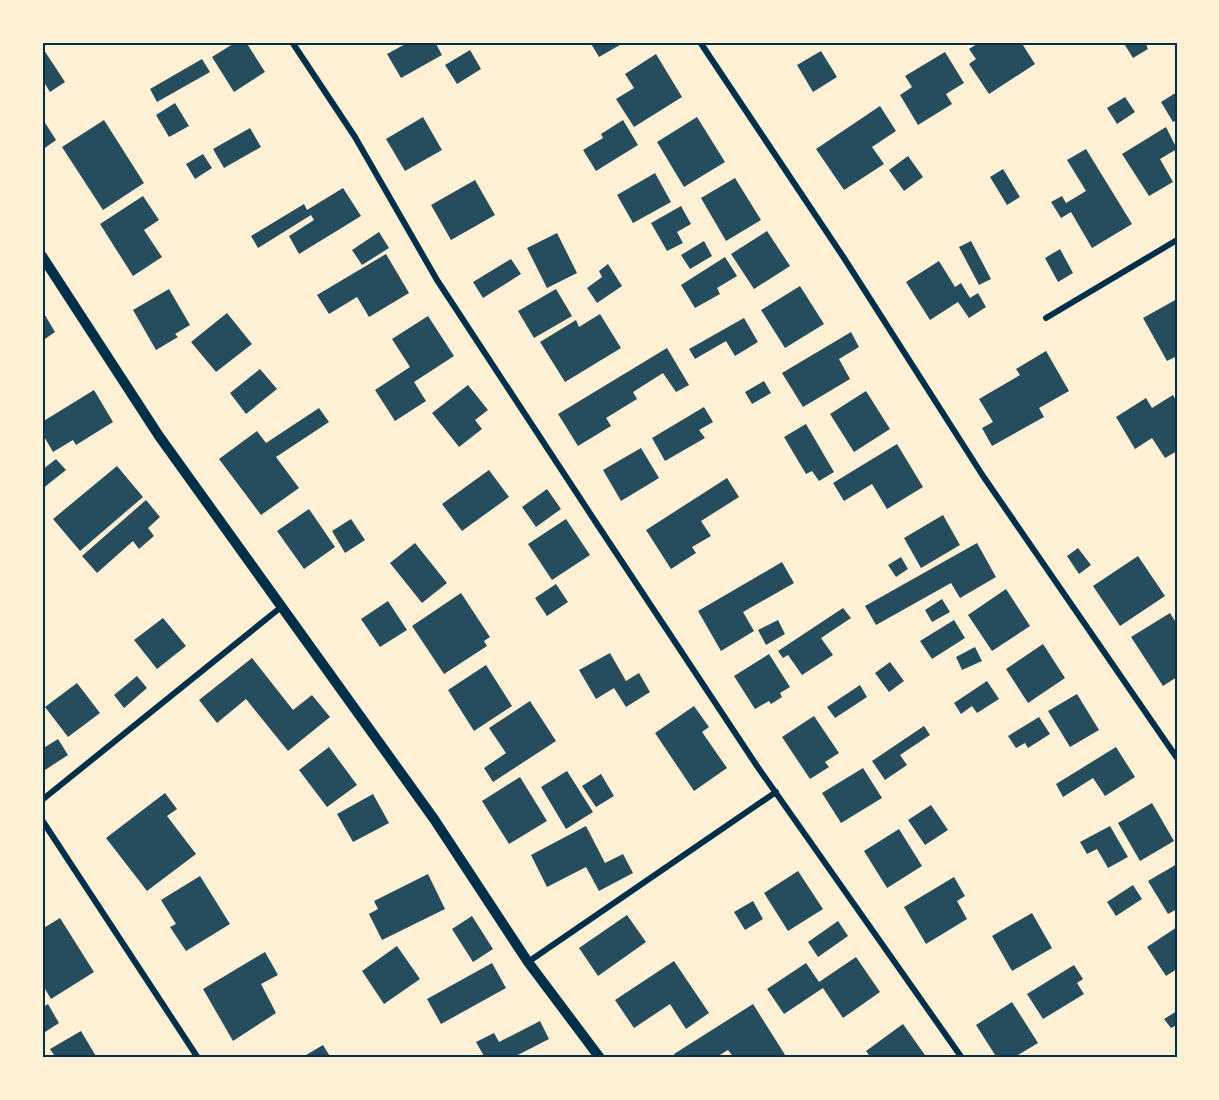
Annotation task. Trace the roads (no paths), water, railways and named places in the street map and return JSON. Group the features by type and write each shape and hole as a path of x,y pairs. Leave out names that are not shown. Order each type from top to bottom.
{"street":[{"path":"292,42 356,137 437,280 776,792 962,1058"},
{"path":"700,42 844,258 983,476 1177,758"},
{"path":"1046,318 1177,240"},
{"path":"42,256 159,436 280,608 434,819 528,962 600,1058"},
{"path":"42,800 280,608"},
{"path":"528,962 776,792"},
{"path":"42,820 198,1058"}]}
